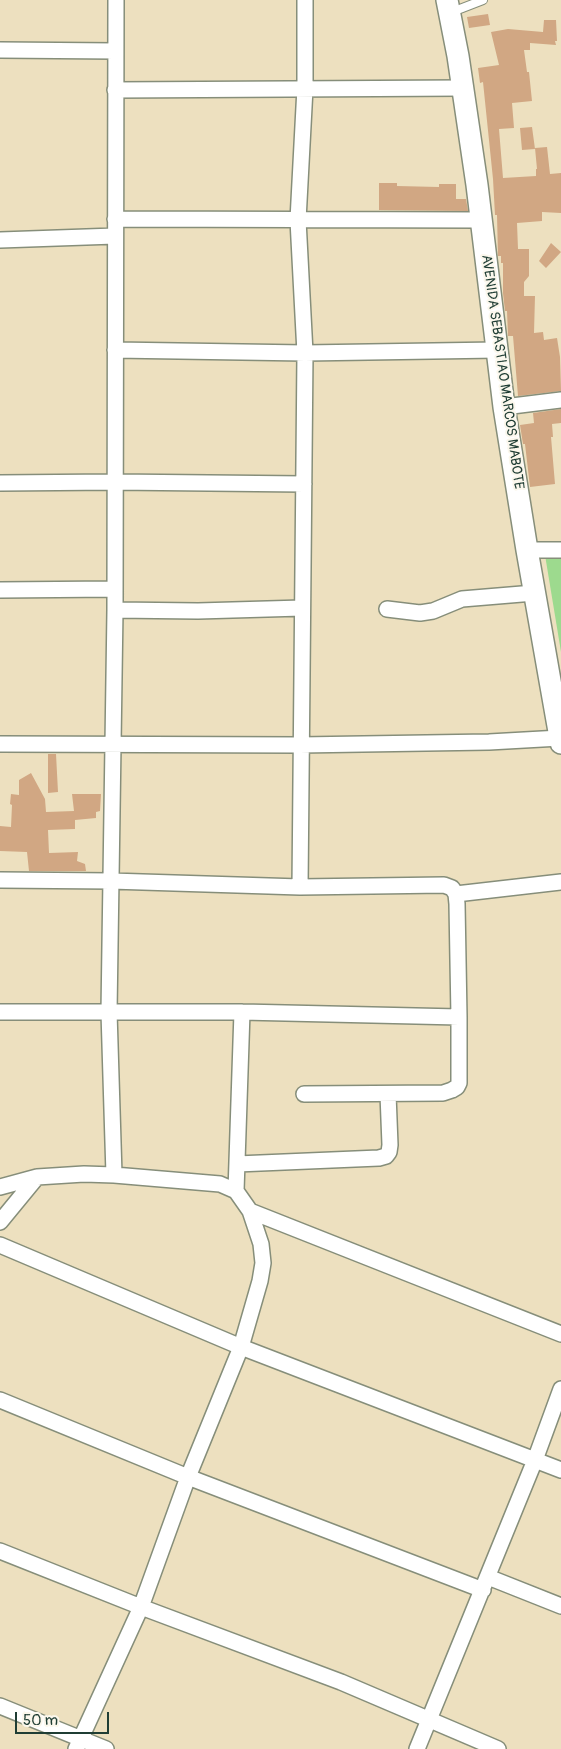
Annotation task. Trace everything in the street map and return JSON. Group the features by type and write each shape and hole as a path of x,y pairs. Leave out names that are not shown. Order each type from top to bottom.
{"main road":[{"name":"AVENIDA SEBASTIAO MARCOS MABOTE","path":"448,6 463,88 504,407 526,550 560,732"}],"street":[{"path":"114,1175 109,1012 115,610 116,0"},
{"path":"300,887 305,353 298,220 305,88 305,0"},
{"path":"0,50 115,51"},
{"path":"115,90 463,88"},
{"path":"115,219 481,220"},
{"path":"0,240 116,236"},
{"path":"115,350 305,353 497,350"},
{"path":"504,407 561,400"},
{"path":"0,483 304,484"},
{"path":"526,550 561,550"},
{"path":"0,590 114,589"},
{"path":"387,609 420,613 433,611 462,600 534,593"},
{"path":"115,610 198,611 302,608"},
{"path":"0,744 300,745 489,742 560,732"},
{"path":"0,880 111,881 300,887 444,886 452,888 456,894 459,1017 459,1074 457,1087 443,1093 304,1094"},
{"path":"456,894 561,882"},
{"path":"0,1012 242,1012 459,1017"},
{"path":"236,1191 242,1012"},
{"path":"237,1164 379,1158 386,1156 390,1145 388,1094"},
{"path":"0,1187 37,1177 114,1175 220,1184 236,1191 250,1211 257,1229 263,1263 260,1281 241,1347 188,1477 141,1607 78,1744"},
{"path":"0,1222 37,1177"},
{"path":"250,1211 561,1334"},
{"path":"0,1245 241,1347 561,1470"},
{"path":"417,1749 486,1584 561,1389"},
{"path":"0,1400 188,1477 486,1584 561,1606"},
{"path":"0,1551 141,1607 341,1682 498,1749"},
{"path":"0,1706 78,1744 106,1749"}],"lane":[{"path":"448,6 483,0"}],"green space":[{"path":"545,555 561,555 561,652"}],"building":[{"path":"488,14 490,25 469,28 467,17"},
{"path":"544,20 556,20 556,45 530,43 530,50 524,50 527,72 529,72 532,101 512,103 514,128 499,129 503,178 536,176 535,148 547,147 550,174 561,173 561,213 542,212 542,221 517,223 518,249 529,249 529,276 524,282 524,296 535,296 534,333 543,332 544,340 557,338 560,357 561,391 518,396 513,336 508,336 507,311 505,311 503,263 501,263 501,256 498,256 497,215 495,215 483,82 480,83 478,68 499,65 491,32 508,29 543,32"},
{"path":"532,127 535,149 522,150 520,128"},
{"path":"379,183 397,183 397,186 439,187 439,184 456,184 456,199 466,199 468,211 379,210"},
{"path":"551,243 561,252 546,268 539,261"},
{"path":"561,409 561,423 552,424 553,437 551,437 555,484 530,487 525,444 523,444 520,425 534,423 533,413"},
{"path":"48,754 56,754 58,792 48,793"},
{"path":"31,773 45,799 46,812 74,811 72,794 101,794 100,811 96,812 96,818 75,820 75,829 48,830 49,853 78,852 77,861 85,864 86,871 29,871 27,852 0,851 0,826 11,827 11,794 19,795 19,780"}]}
